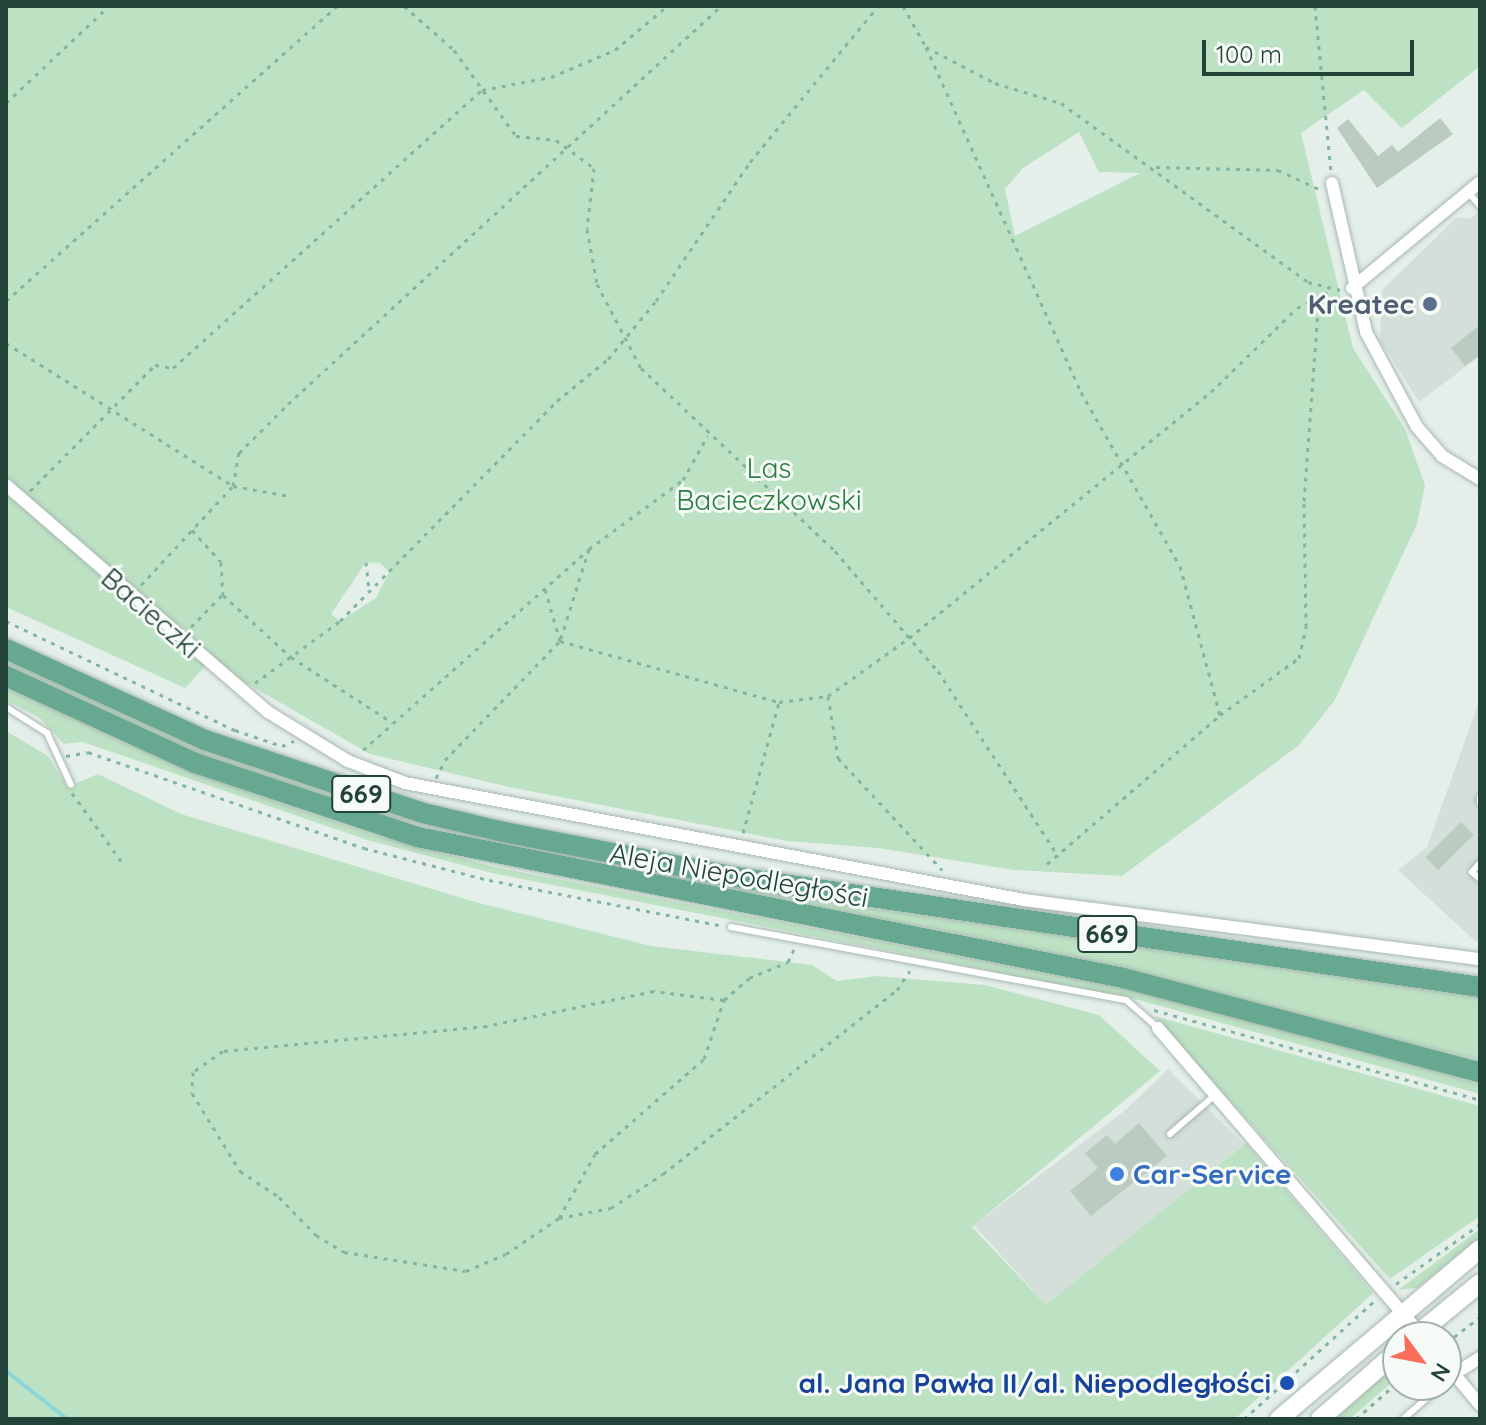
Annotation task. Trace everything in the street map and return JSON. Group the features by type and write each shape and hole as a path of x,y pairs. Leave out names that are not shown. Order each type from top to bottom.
{"main road":[{"name":"Aleja Niepodległości","path":"6,649 205,740 409,809 504,832 796,886 1480,987"},
{"name":"Aleja Niepodległości","path":"6,676 195,763 417,837 1123,978 1480,1072"},
{"path":"1279,1419 1480,1249"},
{"path":"1435,1321 1480,1283"},
{"path":"1320,1419 1382,1365"}],"street":[{"path":"1352,288 1480,182"},
{"path":"1332,183 1352,288 1366,332 1417,427 1442,456 1480,479"},
{"name":"Bacieczki","path":"6,485 242,692 300,735 348,761 430,790 1077,908 1480,959"},
{"path":"1158,1028 1386,1290 1409,1321"},
{"path":"1462,1368 1480,1358"},
{"path":"1462,1389 1480,1405"}],"lane":[{"path":"1468,192 1480,206"},
{"path":"6,707 47,733 70,782"},
{"path":"1480,863 1472,872 1480,879"},
{"path":"731,927 796,937 912,963 1139,1006 1158,1028"},
{"path":"1170,1134 1214,1096"},
{"path":"1403,1419 1421,1401"}],"path":[{"path":"6,103 109,6"},
{"path":"6,301 337,6"},
{"path":"404,6 454,50 516,136 568,147 594,168 587,229 597,284 623,341 641,368 835,551 938,671 1058,856"},
{"path":"22,500 155,365 173,368 482,90 551,77 615,50 667,6"},
{"path":"136,591 233,486 239,453 278,414 721,6"},
{"path":"242,692 291,657 370,591 623,341 750,162 878,6"},
{"path":"903,6 926,47 1007,237 1121,464 1180,566 1220,715"},
{"path":"1315,6 1332,183"},
{"path":"926,47 995,83 1061,103 1330,291"},
{"path":"1156,167 1293,172 1335,207"},
{"path":"560,641 779,702 828,696 909,638 1121,464 1319,295 1352,288"},
{"path":"1047,864 1220,715 1299,658 1306,627 1304,501 1319,295"},
{"path":"6,343 115,406 233,486 290,496"},
{"path":"363,750 589,549 683,480 709,435"},
{"path":"192,530 221,562 223,595 291,657 393,723"},
{"path":"445,760 560,641 589,549"},
{"path":"366,562 370,591"},
{"path":"545,589 560,641"},
{"path":"180,638 223,595"},
{"path":"6,621 235,730 282,746 300,735"},
{"path":"828,696 838,758 949,877"},
{"path":"741,840 779,702"},
{"path":"70,782 67,788 90,811 121,861"},
{"path":"559,1218 595,1154 704,1059 724,1000 749,978 788,962 796,937"},
{"path":"724,1000 654,991 487,1026 223,1051 193,1072 195,1107 240,1171 344,1252 466,1271 506,1254 559,1218 611,1208 663,1174 897,990 912,963"},
{"path":"1139,1006 1480,1100"},
{"path":"1244,1419 1386,1290 1480,1224"},
{"path":"1462,1331 1480,1317"},
{"path":"1356,1419 1382,1396"}],"shaded area":[{"name":"Kreatec","path":"1480,210 1480,356 1419,402 1380,340 1382,290 1457,217 1470,219"},
{"path":"1480,699 1480,941 1475,941 1398,870 1427,847"},
{"path":"1168,1069 1244,1144 1047,1306 974,1225 1128,1108"}],"green space":[{"name":"Las Bacieczkowski","path":"6,6 1480,6 1480,66 1402,128 1364,90 1301,133 1353,348 1405,429 1425,485 1417,524 1335,700 1298,746 1122,876 1014,870 878,848 787,841 509,787 370,754 209,662 185,688 6,607","holes":["1079,132 1099,172 1140,173 1015,236 1005,189 1023,168","366,562 380,563 389,572 376,598 340,621 331,614"]},
{"path":"6,658 190,743 287,780 500,841 806,899 1480,994 1480,1060 971,936 603,868 376,813 186,749 6,664"},
{"path":"6,688 202,776 370,834 495,867 1138,991 1394,1058 1480,1085 1480,1094 1135,999 492,873 367,840 83,742 64,744 40,718 6,700"},
{"path":"6,731 48,756 67,787 98,774 181,814 479,903 651,946 812,965 837,981 877,976 985,985 1099,1015 1160,1071 972,1227 1046,1305 1246,1143 1373,1293 1235,1419 6,1419"},
{"path":"1154,1016 1480,1106 1480,1216 1390,1279"},
{"path":"1480,1229 1480,1237 1417,1288 1398,1290"},
{"path":"1382,1375 1382,1391 1350,1419 1336,1419"}],"building":[{"path":"1440,118 1453,134 1377,188 1337,128 1348,119 1378,156 1392,145 1398,152"},
{"path":"1480,325 1480,355 1465,366 1451,348"},
{"path":"1461,822 1474,835 1438,870 1426,857"},
{"name":"Car-Service","path":"1139,1123 1167,1156 1091,1216 1070,1191 1098,1168 1085,1153 1107,1135 1115,1144"}],"waterway":[{"path":"6,1371 67,1419"}],"place":[{"name":"Kreatec","path":"1430,304"},
{"name":"Car-Service","path":"1117,1174"},
{"name":"al. Jana Pawła II/al. Niepodległości","path":"1287,1383"}]}
